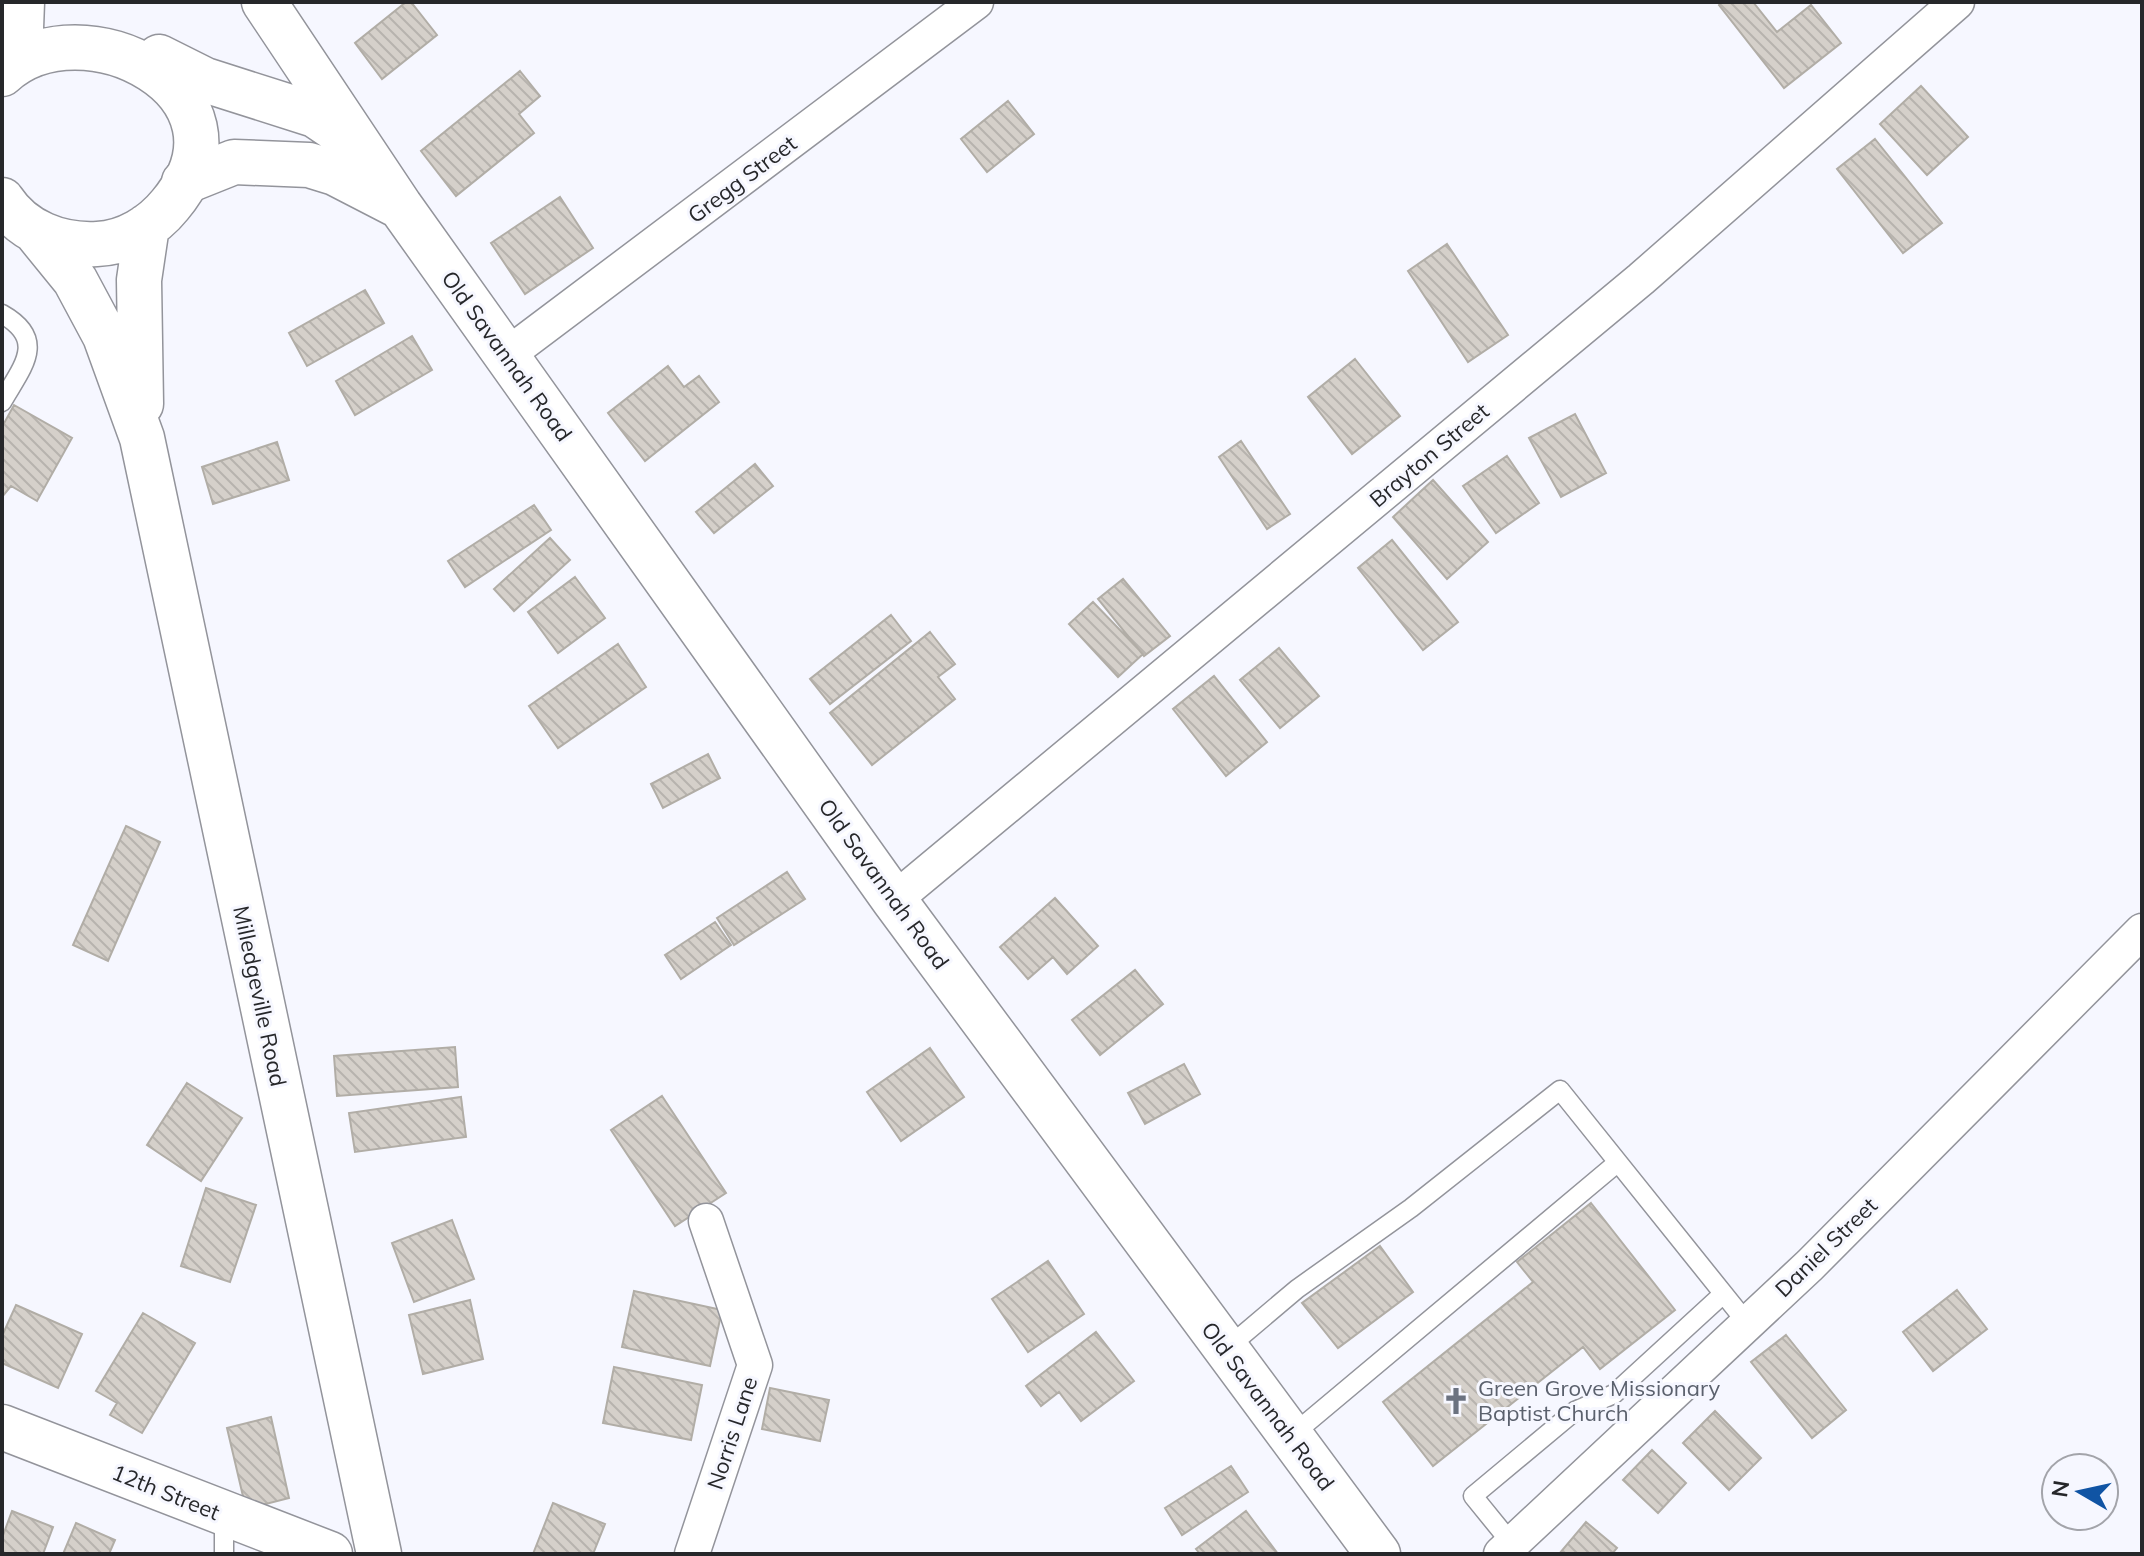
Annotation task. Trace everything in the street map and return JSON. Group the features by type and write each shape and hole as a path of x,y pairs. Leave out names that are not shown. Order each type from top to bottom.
{"street":[{"path":"11,64 22,2"},
{"name":"Old Savannah Road","path":"264,2 400,206 894,900 1378,1554"},
{"name":"Gregg Street","path":"507,355 976,2"},
{"name":"Brayton Street","path":"894,900 1641,279 1957,2"},
{"name":"Old Savannah Road","path":"11,64 34,44 63,32 94,29 132,35 205,80 315,115 358,143"},
{"path":"2,200 10,212 36,232 68,244 101,245 132,236 159,219 184,182 192,163 196,131 189,100 175,73 132,35"},
{"name":"Old Savannah Road","path":"184,182 234,162 309,165 335,173 400,206"},
{"name":"Milledgeville Road","path":"142,438 139,280 147,226"},
{"name":"Milledgeville Road","path":"36,232 75,280 105,336 142,438 379,1554"},
{"name":"Daniel Street","path":"1507,1549 1627,1409 1747,1323 1810,1265 2142,931"},
{"name":"Norris Lane","path":"692,1554 755,1365 706,1221"},
{"name":"12th Street","path":"2,1427 224,1534 309,1550"}],"lane":[{"path":"2,314 16,322 29,339 28,358 2,402"},
{"path":"1226,1349 1297,1289 1411,1208 1560,1090 1747,1323"},
{"path":"1291,1437 1617,1163"},
{"path":"1507,1549 1473,1496 1575,1411 1627,1409 1722,1295"}],"building":[{"path":"406,2 411,2 437,35 382,79 355,43"},
{"path":"1722,2 1753,2 1777,32 1811,5 1841,43 1784,88 1719,5"},
{"path":"520,71 540,96 519,114 534,133 456,196 421,151"},
{"path":"1921,86 1968,137 1927,175 1880,124"},
{"path":"1008,101 1034,134 987,172 961,139"},
{"path":"1875,139 1942,223 1903,253 1837,169"},
{"path":"560,197 593,248 525,294 491,243"},
{"path":"1447,244 1508,335 1468,362 1408,271"},
{"path":"365,290 384,323 307,366 289,333"},
{"path":"412,336 432,370 355,415 336,381"},
{"path":"1355,359 1400,416 1352,454 1308,397"},
{"path":"668,366 684,387 699,376 719,402 645,461 608,413"},
{"path":"14,405 72,438 37,501 11,486 2,497 2,427"},
{"path":"1575,414 1606,473 1561,497 1529,438"},
{"path":"1241,441 1290,514 1267,529 1219,457"},
{"path":"277,442 289,480 213,504 202,467"},
{"path":"1507,456 1539,503 1496,533 1463,486"},
{"path":"755,464 773,486 714,533 696,512"},
{"path":"1433,480 1488,542 1447,579 1393,517"},
{"path":"534,505 551,530 465,587 448,561"},
{"path":"550,538 570,560 514,611 494,589"},
{"path":"1392,540 1458,622 1423,650 1358,568"},
{"path":"575,577 605,618 558,653 528,612"},
{"path":"1123,579 1170,636 1144,656 1098,599"},
{"path":"1093,602 1143,654 1118,677 1069,624"},
{"path":"891,615 911,641 830,704 810,679"},
{"path":"930,632 955,664 938,677 955,699 872,765 830,713"},
{"path":"618,644 646,687 558,748 529,706"},
{"path":"1279,648 1319,696 1280,728 1240,680"},
{"path":"1214,676 1267,742 1226,776 1173,709"},
{"path":"708,754 720,778 663,808 651,784"},
{"path":"126,826 160,842 108,961 73,945"},
{"path":"787,872 805,899 734,945 717,918"},
{"path":"1055,898 1098,946 1067,974 1053,957 1028,979 1000,947"},
{"path":"715,922 731,945 681,979 665,955"},
{"path":"1135,970 1163,1004 1100,1055 1072,1020"},
{"path":"455,1047 458,1087 337,1096 334,1056"},
{"path":"930,1048 964,1097 901,1141 867,1092"},
{"path":"1184,1064 1200,1094 1145,1124 1128,1093"},
{"path":"187,1083 242,1118 201,1181 147,1145"},
{"path":"662,1096 726,1193 675,1226 611,1130"},
{"path":"461,1097 466,1137 355,1152 349,1113"},
{"path":"206,1188 256,1205 230,1282 181,1266"},
{"path":"1591,1203 1675,1310 1600,1369 1583,1347 1433,1466 1383,1402 1533,1282 1517,1262"},
{"path":"452,1220 474,1279 414,1302 392,1243"},
{"path":"1380,1246 1413,1292 1338,1348 1302,1303"},
{"path":"1048,1261 1084,1314 1028,1352 992,1299"},
{"path":"1957,1290 1987,1329 1933,1371 1903,1332"},
{"path":"634,1291 722,1310 710,1366 622,1347"},
{"path":"470,1300 483,1359 423,1374 409,1315"},
{"path":"16,1305 82,1334 58,1388 2,1363 2,1336"},
{"path":"143,1313 195,1343 142,1433 110,1415 117,1403 96,1391"},
{"path":"1096,1332 1134,1381 1081,1421 1059,1392 1041,1406 1026,1386"},
{"path":"1786,1335 1846,1410 1812,1438 1751,1362"},
{"path":"614,1367 702,1385 691,1440 603,1423"},
{"path":"770,1388 829,1400 820,1441 762,1429"},
{"path":"1715,1411 1761,1458 1729,1490 1683,1443"},
{"path":"271,1417 289,1498 246,1509 227,1428"},
{"path":"1652,1450 1686,1483 1658,1513 1623,1480"},
{"path":"1231,1466 1248,1492 1182,1535 1165,1508"},
{"path":"553,1503 605,1524 593,1554 533,1554"},
{"path":"12,1511 53,1527 43,1554 2,1554 2,1538"},
{"path":"1246,1511 1278,1554 1200,1554 1196,1549"},
{"path":"1586,1522 1617,1548 1612,1554 1559,1554"},
{"path":"76,1523 115,1540 109,1554 63,1554"}],"place":[{"name":"Green Grove Missionary Baptist Church","path":"1456,1401"}]}
